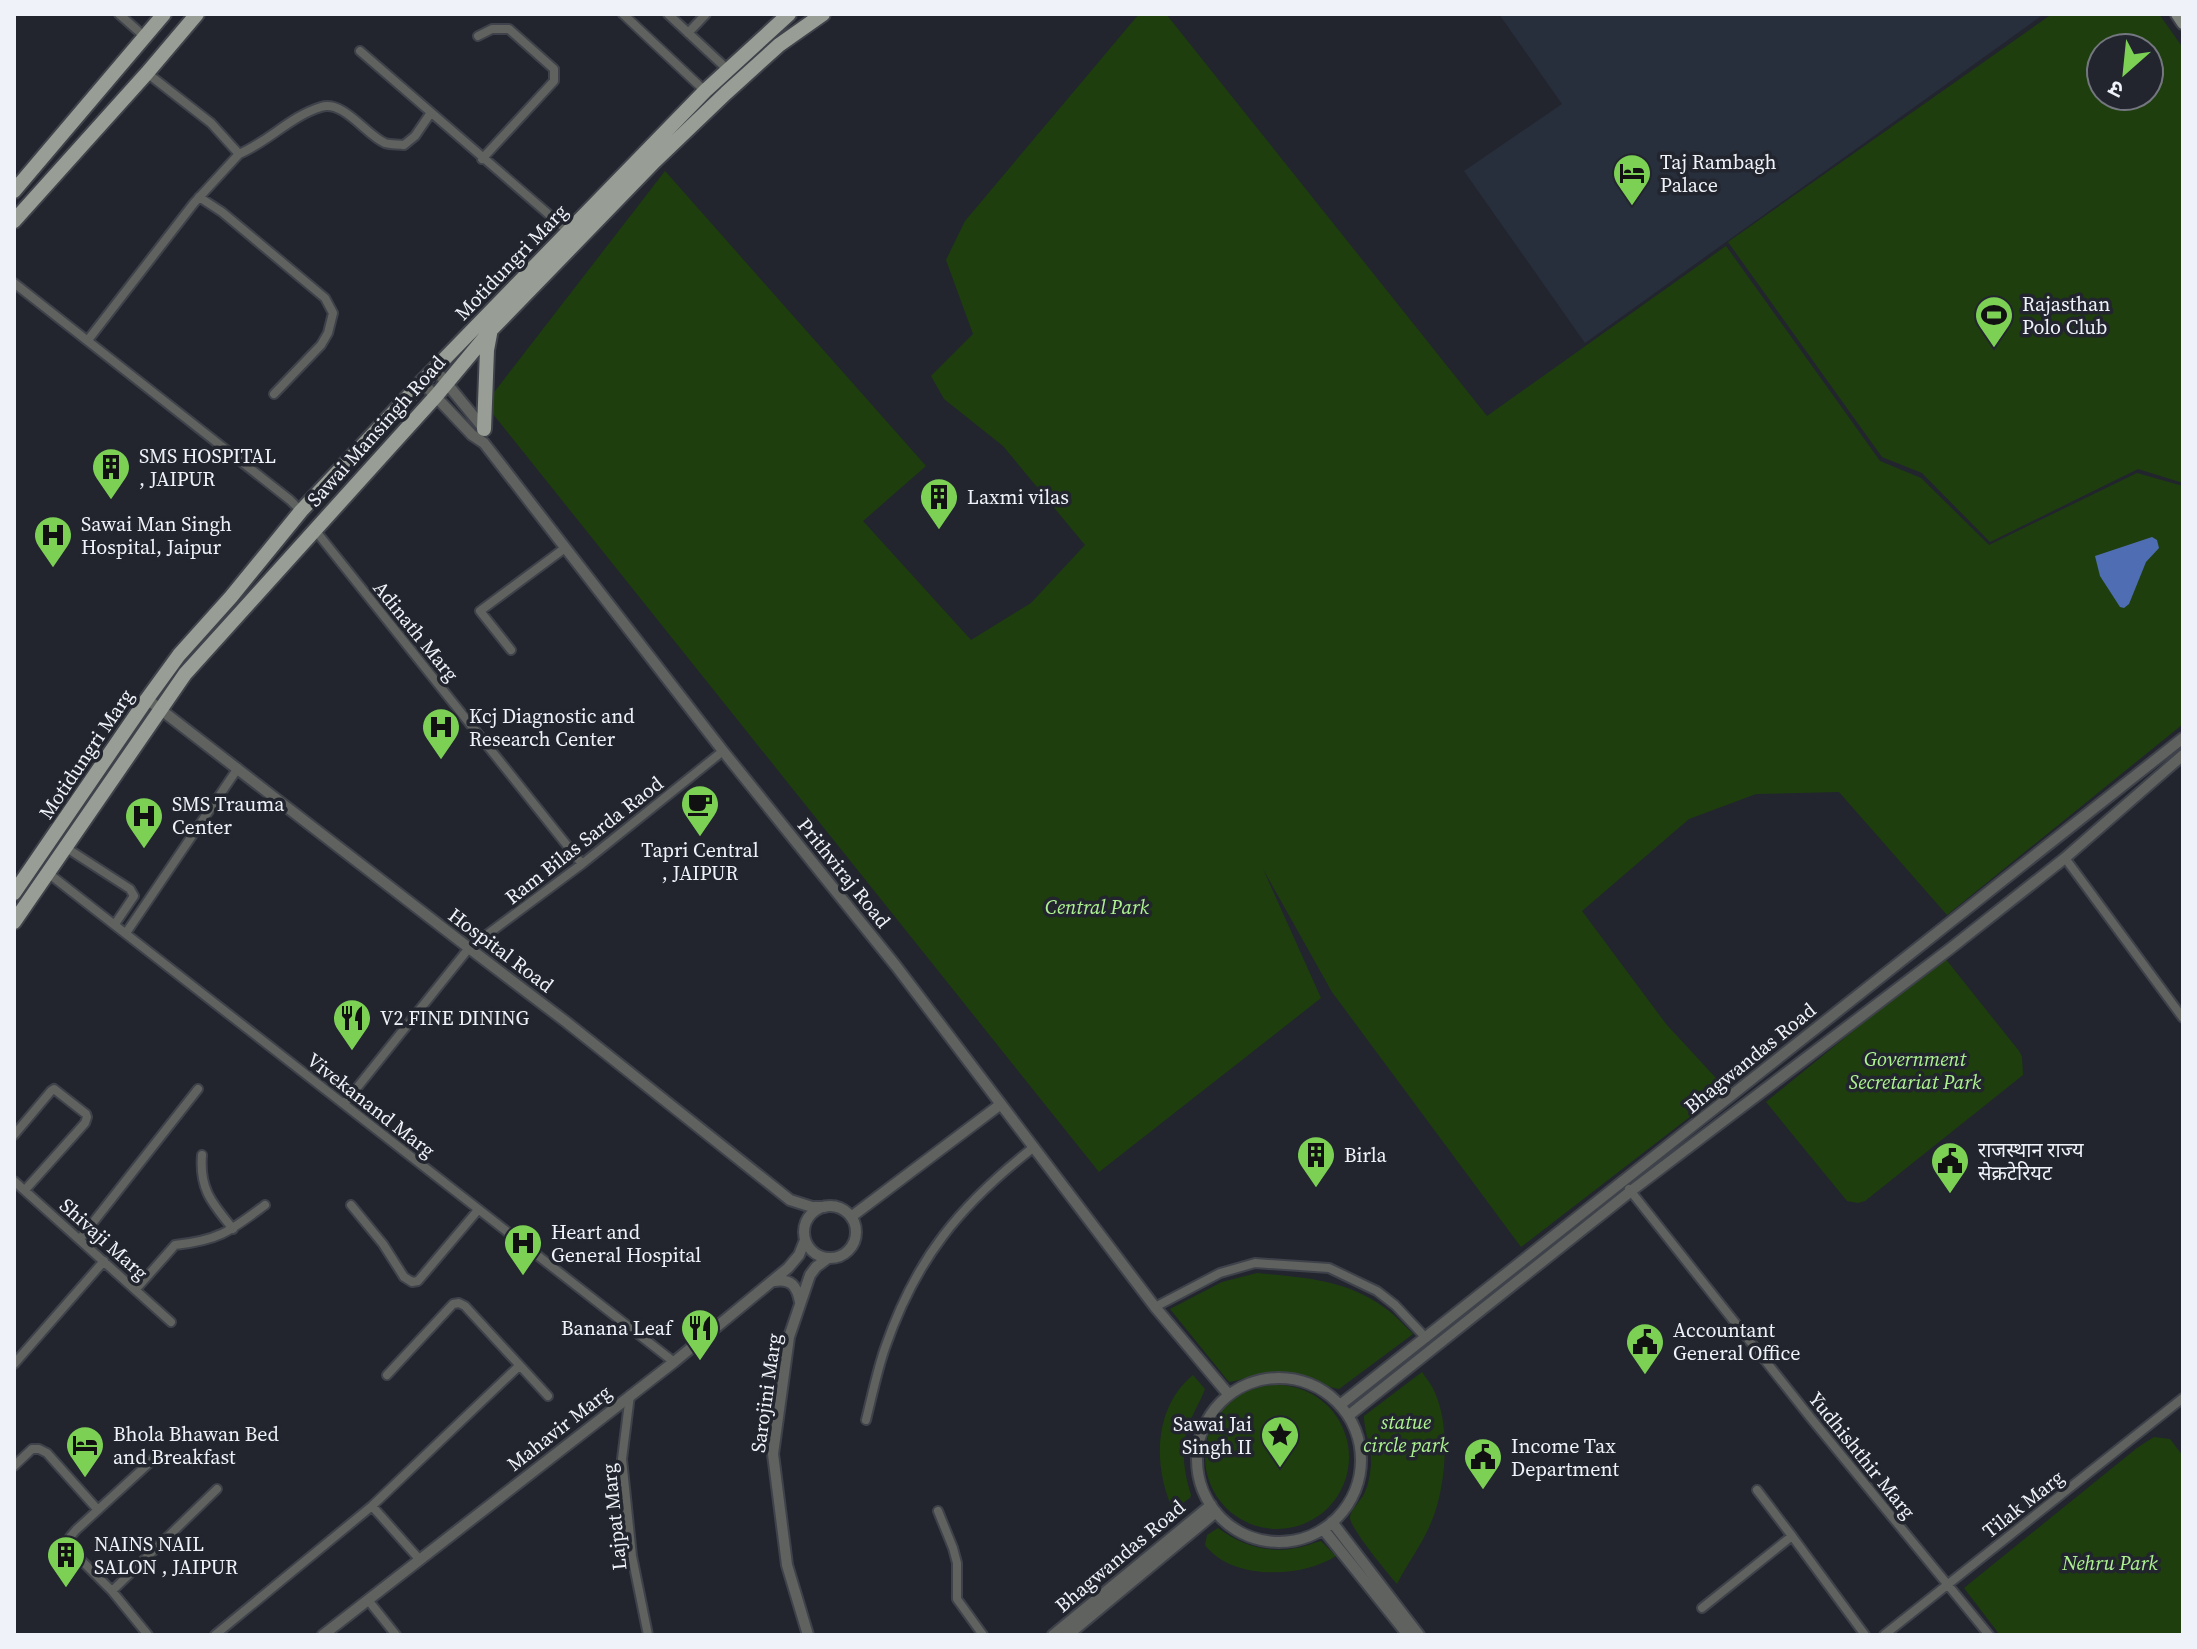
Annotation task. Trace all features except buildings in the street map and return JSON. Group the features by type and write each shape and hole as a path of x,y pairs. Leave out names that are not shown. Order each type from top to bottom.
{"main road":[{"path":"14,191 164,14"},
{"path":"14,221 197,14"},
{"name":"Motidungri Marg","path":"14,893 179,655 301,511 705,91 789,14"},
{"name":"Sawai Mansingh Road","path":"14,922 185,674 436,396 491,330 655,161 726,93 779,45 823,14"},
{"path":"2177,14 2183,23"},
{"path":"484,436 487,350 491,330"}],"street":[{"path":"119,14 145,37"},
{"path":"623,14 705,91"},
{"path":"668,14 727,69"},
{"path":"688,33 706,14"},
{"path":"478,36 492,29 509,29 554,69 554,81 482,159"},
{"path":"360,51 568,231"},
{"path":"147,73 211,123 239,154"},
{"path":"88,340 199,197 239,154 311,111 325,106 335,107 387,144 404,145 415,136 430,114"},
{"path":"199,197 222,212 325,298 333,313 321,345 274,394"},
{"path":"14,283 301,511"},
{"path":"435,369 484,436"},
{"name":"Prithviraj Road","path":"422,382 472,435 484,436 565,548 896,966 1155,1307 1229,1395"},
{"name":"Adinath Marg","path":"315,530 582,864"},
{"path":"511,650 480,611 565,548"},
{"name":"Hospital Road","path":"147,699 565,1021 790,1200 812,1207 825,1207"},
{"name":"Bhagwandas Road","path":"1348,1416 1627,1186 2183,738"},
{"name":"Ram Bilas Sarda Raod","path":"344,1104 469,948 582,864 723,751"},
{"name":"Bhagwandas Road","path":"1340,1405 1627,1186 1951,948 2065,858 2183,755"},
{"path":"126,933 238,768"},
{"path":"65,847 130,889 134,896 115,924"},
{"path":"2065,858 2183,1018"},
{"name":"Vivekanand Marg","path":"48,873 674,1362"},
{"path":"14,1135 54,1089 87,1117 25,1190"},
{"path":"80,1239 198,1089"},
{"path":"851,1217 1001,1104"},
{"path":"866,1420 884,1350 904,1301 928,1256 959,1214 997,1176 1034,1147"},
{"path":"202,1155 201,1168 208,1199 233,1229"},
{"name":"Shivaji Marg","path":"14,1181 171,1322"},
{"name":"Yudhishthir Marg","path":"1627,1186 1810,1417 1989,1635"},
{"path":"790,1200 806,1223"},
{"path":"136,1289 175,1245 221,1236 265,1205"},
{"path":"351,1205 383,1244 404,1277 412,1282 418,1281 478,1210"},
{"path":"825,1207 840,1208 851,1217 856,1233 855,1242 844,1254 828,1258 814,1253 805,1240 810,1215 825,1207"},
{"name":"Mahavir Marg","path":"323,1635 674,1362 788,1268 799,1255 805,1240"},
{"name":"Sarojini Marg","path":"808,1635 787,1565 773,1454 789,1337 810,1275 828,1258"},
{"path":"14,1364 104,1261"},
{"path":"1155,1307 1220,1273 1255,1263 1329,1268 1377,1291 1426,1338"},
{"path":"772,1281 783,1279 793,1283 798,1289 800,1302"},
{"path":"387,1375 453,1304 459,1303 548,1396"},
{"path":"215,1635 372,1506 519,1366"},
{"path":"1280,1378 1307,1383 1340,1405 1355,1430 1360,1447 1359,1480 1348,1503 1328,1525 1292,1541 1266,1540 1242,1533 1213,1508 1203,1489 1197,1455 1207,1421 1229,1395 1253,1382 1280,1378"},
{"name":"Lajpat Marg","path":"630,1395 622,1459 632,1556 648,1635"},
{"name":"Tilak Marg","path":"1884,1635 2183,1398"},
{"path":"14,1466 32,1449 47,1453 98,1510"},
{"path":"148,1635 69,1544 76,1530 159,1454"},
{"path":"112,1591 217,1489"},
{"path":"1757,1490 1865,1635"},
{"path":"372,1506 420,1560"},
{"name":"Bhagwandas Road","path":"1053,1635 1213,1508"},
{"name":"Bhagwandas Road","path":"1068,1635 1213,1508"},
{"path":"938,1511 957,1563 957,1599 983,1635"},
{"path":"1328,1525 1408,1635"},
{"path":"1328,1525 1419,1635"},
{"path":"1702,1608 1792,1536"},
{"path":"368,1600 396,1635"}],"shaded area":[{"name":"Taj Rambagh Palace","path":"1499,14 2044,14 1585,343 1464,171 1562,104"}],"green space":[{"name":"Central Park","path":"1139,14 1166,14 1487,416 1726,246 1880,461 1921,478 1989,545 2137,473 2183,486 2183,724 1947,915 1839,792 1756,794 1689,819 1582,911 1666,1024 1726,1089 1521,1247 1332,992 1263,869 1321,998 1099,1172 485,404 665,171 926,466 863,521 971,640 1031,603 1085,545 1003,446 944,399 931,376 973,334 946,260 965,221"},
{"name":"Rajasthan Polo Club","path":"2052,14 2159,14 2183,48 2183,483 2138,469 1990,542 1922,473 1882,457 1728,242"},
{"name":"Government Secretariat Park","path":"1944,957 2019,1051 2023,1075 1865,1201 1847,1201 1766,1102"},
{"path":"1257,1273 1292,1276 1355,1291 1385,1308 1413,1334 1339,1389 1283,1373 1229,1382 1170,1309 1222,1282"},
{"name":"statue circle park","path":"1422,1372 1434,1390 1440,1407 1445,1441 1443,1477 1430,1525 1397,1584 1362,1540 1350,1517 1365,1493 1370,1473 1364,1416"},
{"path":"1193,1375 1205,1389 1185,1439 1185,1467 1191,1495 1173,1510 1162,1475 1160,1439 1170,1404"},
{"path":"1277,1385 1304,1391 1328,1406 1343,1430 1349,1457 1343,1484 1328,1508 1304,1523 1277,1529 1250,1523 1226,1508 1211,1484 1205,1457 1211,1430 1226,1406 1250,1391"},
{"name":"Nehru Park","path":"2154,1437 2170,1439 2183,1456 2183,1635 2000,1635 1964,1588"},
{"path":"1218,1528 1236,1539 1265,1549 1286,1550 1321,1541 1336,1556 1305,1569 1287,1572 1249,1570 1217,1557 1205,1545 1207,1535"}],"water":[{"path":"2152,537 2157,540 2159,548 2146,562 2129,604 2120,607 2100,576 2095,556"}],"place":[{"name":"Taj Rambagh Palace","path":"1632,207"},
{"name":"Rajasthan Polo Club","path":"1994,349"},
{"name":"SMS HOSPITAL , JAIPUR","path":"111,501"},
{"name":"Laxmi vilas","path":"939,531"},
{"name":"Sawai Man Singh Hospital, Jaipur","path":"53,569"},
{"name":"Kcj Diagnostic and Research Center","path":"441,761"},
{"name":"Tapri Central , JAIPUR","path":"700,838"},
{"name":"SMS Trauma Center","path":"144,850"},
{"name":"V2 FINE DINING","path":"352,1052"},
{"name":"Birla","path":"1316,1189"},
{"name":"राजस्थान राज्य सेक्रटेरियट","path":"1950,1195"},
{"name":"Heart and General Hospital","path":"523,1277"},
{"name":"Banana Leaf","path":"700,1362"},
{"name":"Accountant General Office","path":"1645,1376"},
{"name":"Sawai Jai Singh II","path":"1280,1469"},
{"name":"Bhola Bhawan Bed and Breakfast","path":"85,1479"},
{"name":"Income Tax Department","path":"1483,1491"},
{"name":"NAINS NAIL SALON , JAIPUR","path":"66,1589"}]}
